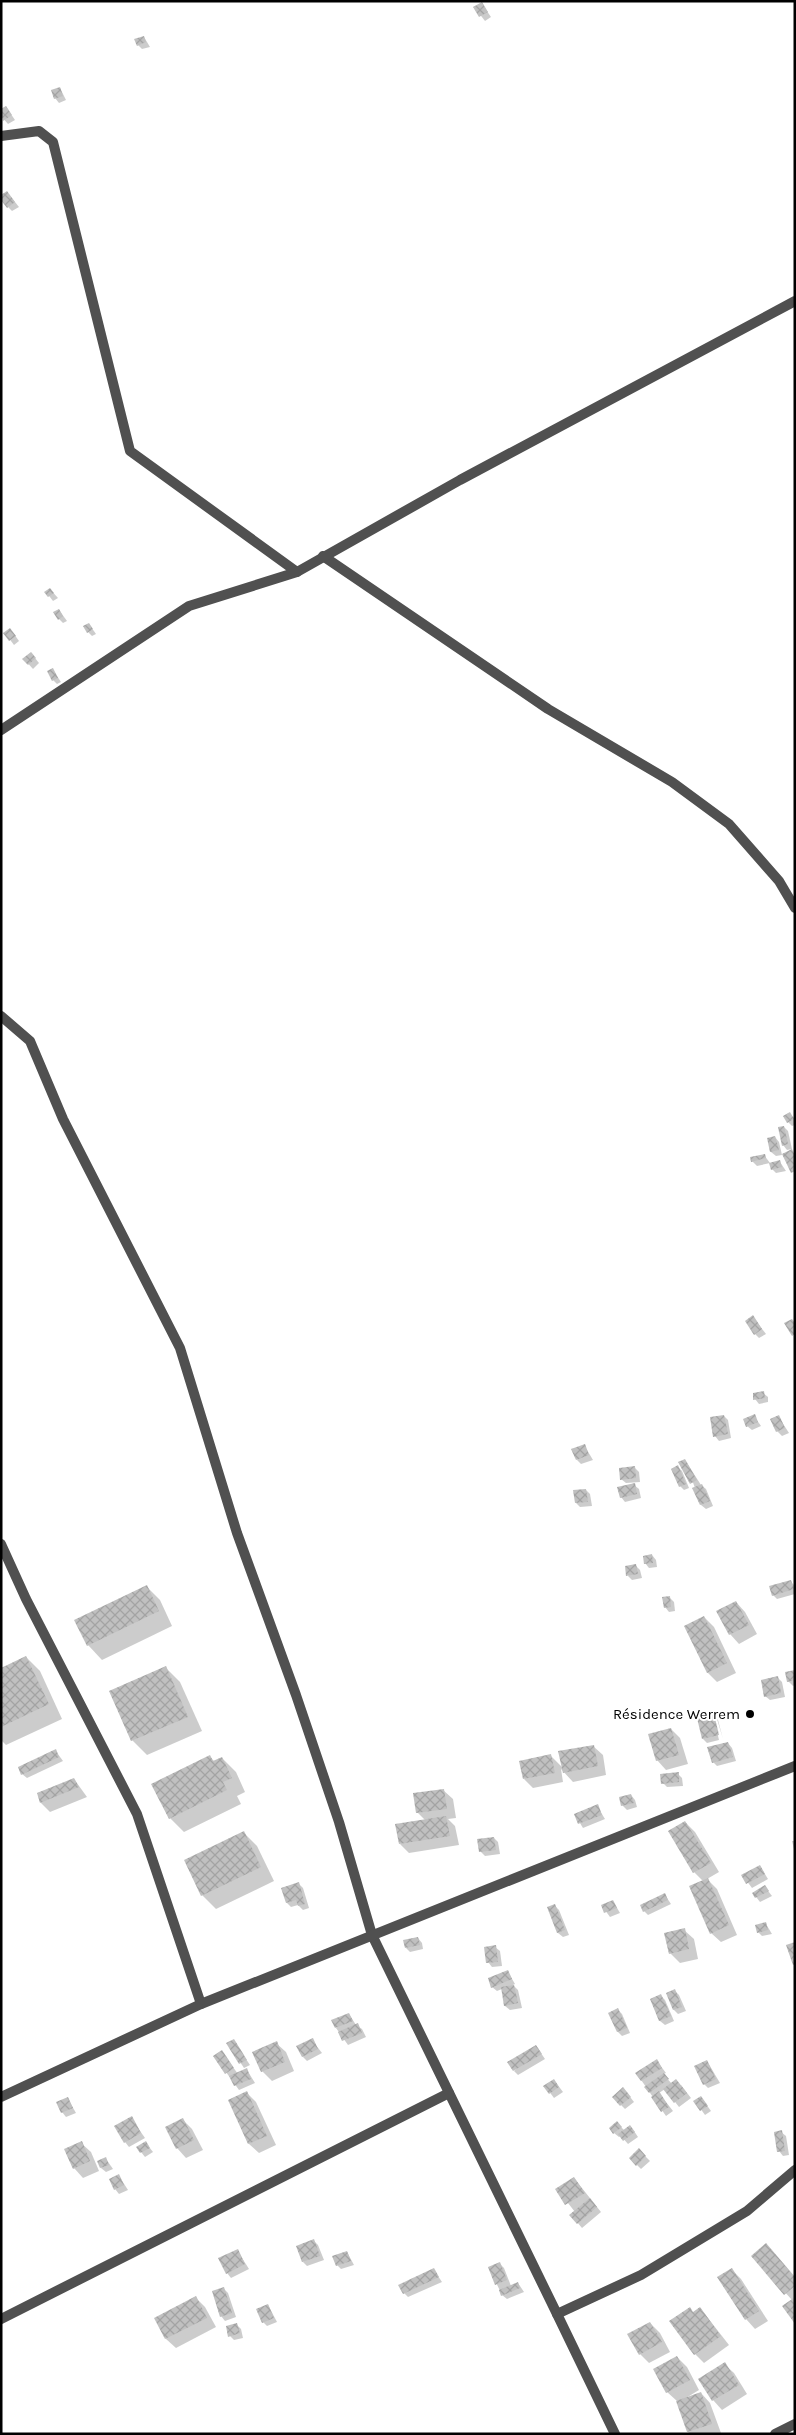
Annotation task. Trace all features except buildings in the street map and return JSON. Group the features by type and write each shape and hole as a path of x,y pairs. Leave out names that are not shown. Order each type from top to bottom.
{"street":[{"path":"1,136 39,131 52,142 130,451 297,572"},
{"path":"1,730 189,606 297,572 460,480 795,301"},
{"path":"323,556 548,709 672,782 729,824 779,881 795,908"},
{"path":"1,1016 30,1041 63,1119 180,1348 237,1533 296,1695 339,1822 372,1935 614,2434"},
{"path":"1,1544 26,1599 137,1814 201,2004"},
{"path":"1,2097 201,2004 795,1766"},
{"path":"1,2319 449,2093"},
{"path":"557,2314 641,2275 738,2216 795,2170"},
{"path":"775,2434 795,2424"}],"place":[{"name":"Résidence Werrem","path":"750,1714"}]}
